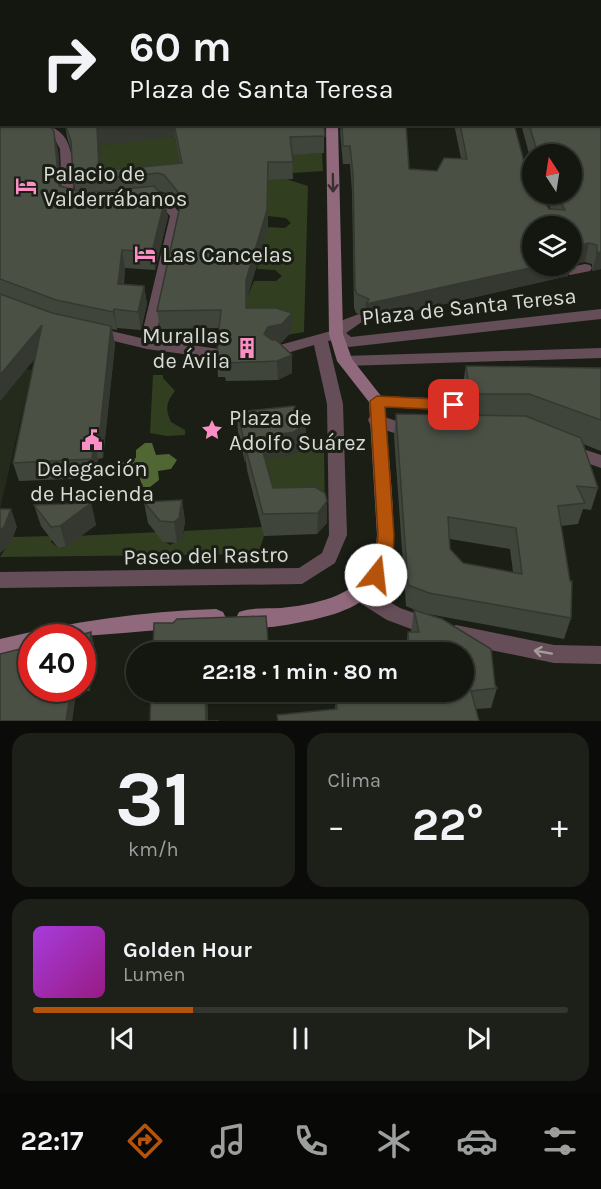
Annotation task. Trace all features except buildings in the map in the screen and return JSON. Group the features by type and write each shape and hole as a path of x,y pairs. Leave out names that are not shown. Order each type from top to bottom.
{"street":[{"path":"41,126 57,134 66,149 68,199 89,204"},
{"path":"96,626 150,619 253,618 298,614 333,605 359,592 376,575 384,556 386,535 376,420 377,401 328,337 332,126"},
{"path":"136,199 160,197 176,216 147,344"},
{"name":"Plaza de Santa Teresa","path":"328,337 349,342 601,314"},
{"name":"Plaza de Santa Teresa","path":"328,337 348,322 359,319"},
{"path":"80,329 147,344 219,354"},
{"path":"274,352 328,337"},
{"name":"Paseo del Rastro","path":"0,580 302,576 329,558 338,535 334,404 328,337"},
{"name":"Plaza de Santa Teresa","path":"345,361 601,353"},
{"path":"377,401 454,405"},
{"path":"376,420 404,430 428,430"},
{"path":"553,443 601,462"},
{"path":"359,592 393,614 474,639 554,654 601,655"},
{"path":"0,648 18,644"}],"shaded area":[{"path":"175,137 184,180 102,189 100,145"},
{"path":"279,148 306,154 322,153 323,171 292,173"},
{"path":"286,179 308,186 304,332 287,335 247,326 247,298 254,281 276,281 282,276 275,270 257,269 266,227 285,228 291,223 286,218 268,216 268,180"},
{"path":"0,363 32,370 0,509"},
{"path":"153,375 163,375 175,391 168,402 168,413 171,422 185,430 185,435 167,436 150,433"},
{"path":"145,443 152,443 156,455 169,454 177,460 171,469 158,471 159,480 150,487 143,487 138,474 128,476 119,469 121,463 136,458 136,450"},
{"path":"306,445 324,445 325,514 274,509 260,460 294,454"},
{"path":"263,527 264,536 258,554 0,557 13,537 53,536 51,542 58,548 66,547 74,536 161,532 161,539 170,545 182,539 184,531"}],"place":[{"name":"Palacio de Valderrábanos","path":"26,186"},
{"name":"Las Cancelas","path":"145,254"},
{"name":"Murallas de Ávila","path":"247,348"},
{"name":"Plaza de Adolfo Suárez","path":"212,430"},
{"name":"Delegación de Hacienda","path":"92,440"}],"route":[{"path":"376,575 384,556 386,535 376,420 377,401 454,405"}]}
